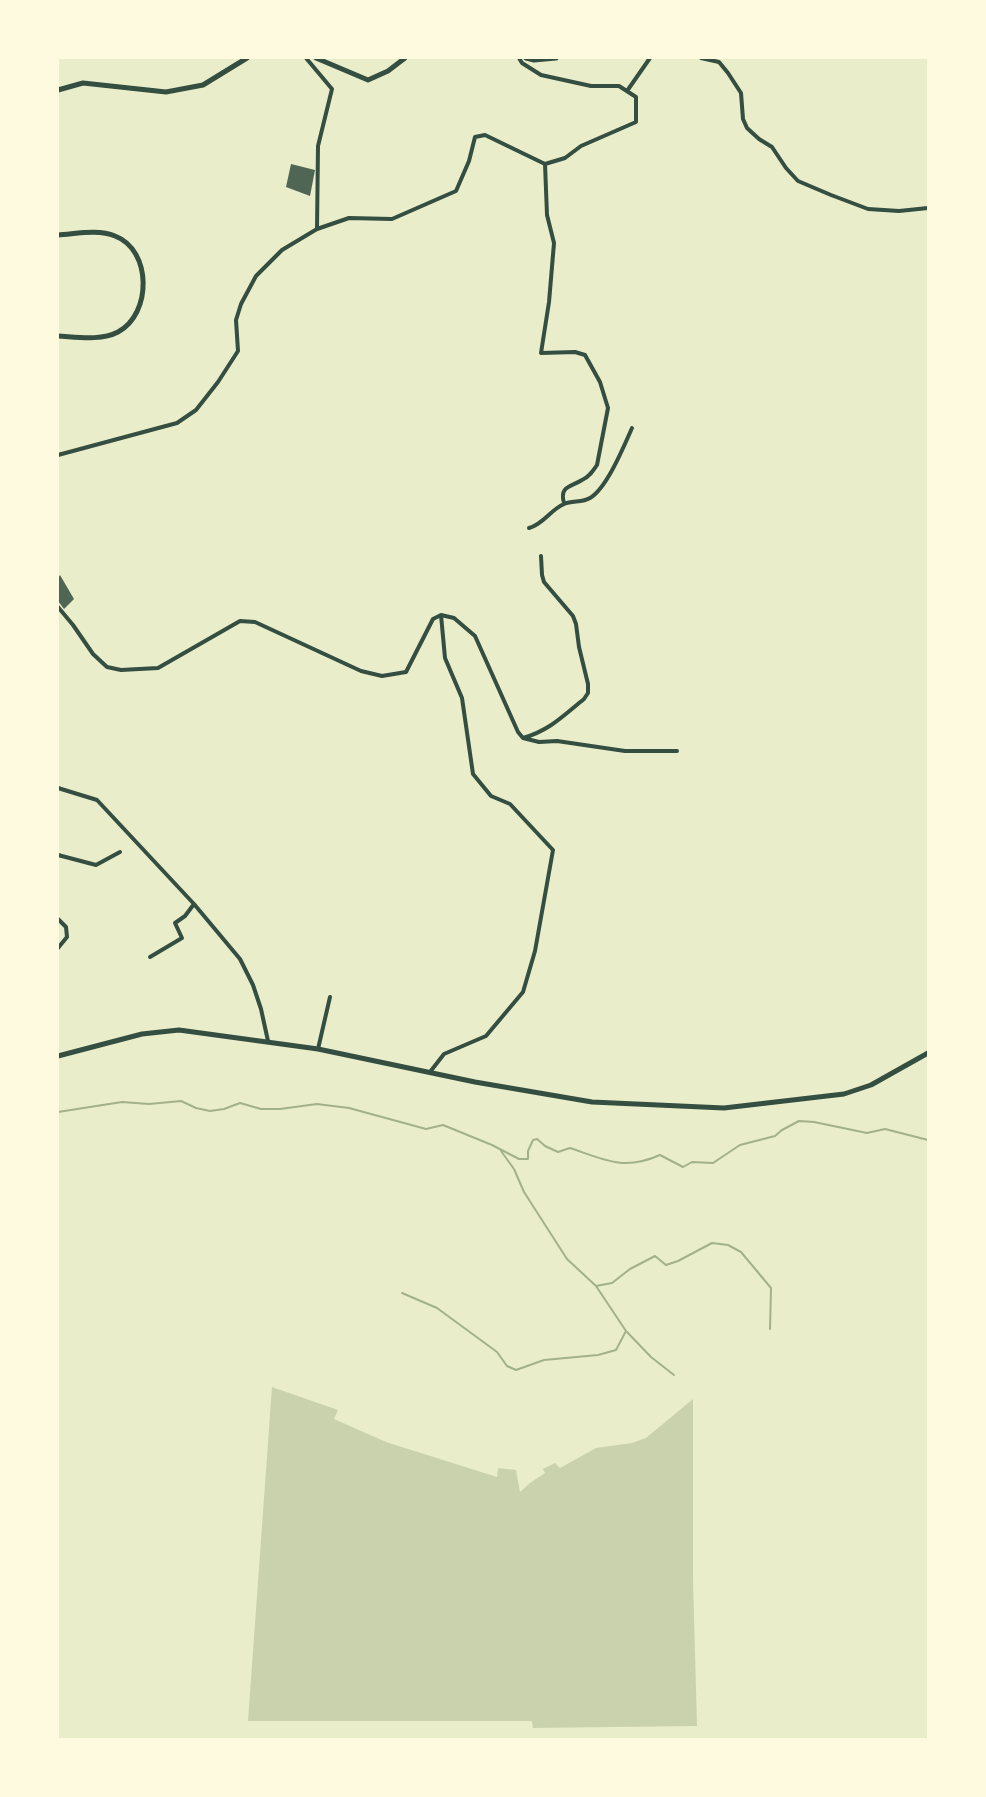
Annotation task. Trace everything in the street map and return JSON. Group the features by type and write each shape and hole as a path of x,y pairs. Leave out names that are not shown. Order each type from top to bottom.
{"street":[{"path":"58,90 83,83 166,92 203,84 247,58"},
{"path":"306,58 332,88 318,146 317,229"},
{"path":"316,58 368,80 388,71 405,58"},
{"path":"58,455 177,424 196,410 218,382 238,351 236,320 241,304 256,276 282,250 317,229 349,218 392,219 456,191 469,161 475,137 485,135 545,164 566,158 581,146 636,122 636,96 619,86 591,86 541,75 522,63 519,58"},
{"path":"526,58 534,60 556,58"},
{"path":"627,91 650,58"},
{"path":"701,58 719,62 728,72 741,93 743,119 747,128 759,140 772,147 786,168 798,181 830,195 868,208 899,211 928,208"},
{"path":"545,164 547,215 554,243 549,302 541,353 575,352 585,356 600,382 608,408 597,465 593,472 564,491 562,496 564,503"},
{"path":"58,235 104,233 117,236 128,243 136,253 141,266 143,294 139,308 131,321 120,331 106,337 58,336"},
{"path":"529,528 539,526 564,503 580,502 598,492 606,481 632,428"},
{"path":"523,738 540,733 548,728 584,699 588,693 588,684 579,647 576,624 573,616 544,582 541,556"},
{"path":"58,607 93,654 107,667 121,670 158,668 240,622 255,622 361,670 382,676 406,672 433,619 441,615 454,618 475,636 518,732 523,738 539,742 557,741 625,751 677,751"},
{"path":"430,1072 444,1054 486,1036 523,992 535,952 553,850 510,804 491,796 473,774 462,698 445,658 441,615"},
{"path":"58,788 97,800 194,904 240,959 253,985 268,1041"},
{"path":"58,855 96,864 120,852"},
{"path":"150,957 182,938 175,923 185,916 194,904"},
{"path":"58,919 66,927 67,937 58,948"},
{"path":"318,1048 330,997"},
{"path":"58,1056 142,1034 179,1030 318,1048 430,1072 592,1102 724,1108 844,1094 871,1085 928,1053"}],"green space":[{"path":"272,1387 338,1410 334,1419 386,1442 497,1477 498,1468 516,1470 520,1492 545,1473 543,1469 555,1463 560,1468 596,1448 632,1443 646,1438 693,1399 693,1579 697,1726 533,1728 532,1721 248,1721"}],"building":[{"path":"291,164 315,170 310,196 286,187"},
{"path":"60,575 74,599 64,609 58,601 58,578"}],"waterway":[{"path":"58,1112 122,1102 149,1104 181,1101 196,1108 210,1111 224,1109 240,1103 261,1109 280,1109 317,1104 349,1108 426,1129 443,1125 492,1145 519,1159 528,1159 528,1151 533,1140 537,1139 545,1146 558,1152 570,1148 604,1160 625,1163 647,1160 660,1155 683,1167 692,1162 713,1163 740,1145 775,1136 799,1121 814,1122 867,1133 885,1129 928,1140"},
{"path":"501,1151 514,1169 524,1192 567,1259 596,1286 626,1331 651,1357 674,1375"},
{"path":"596,1286 612,1283 630,1269 655,1256 666,1265 678,1261 712,1243 728,1245 741,1252 771,1288 770,1329"},
{"path":"402,1293 437,1308 497,1352 507,1366 516,1370 544,1360 598,1355 616,1350 626,1331"}]}
